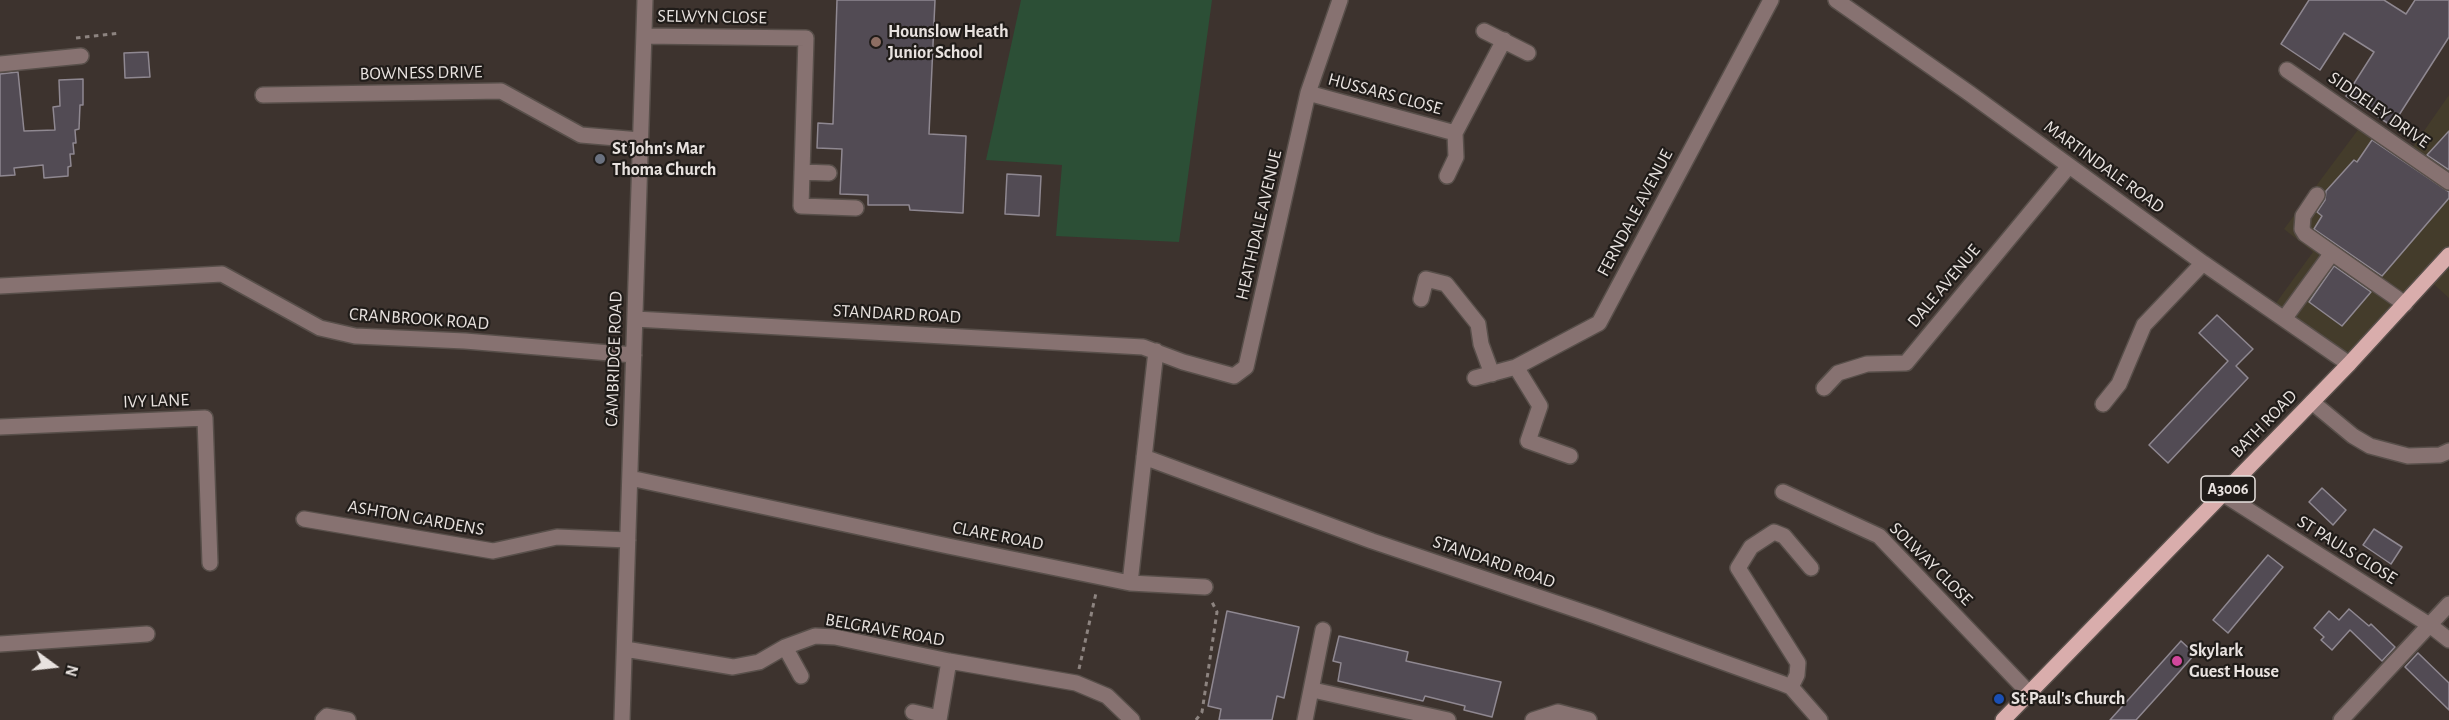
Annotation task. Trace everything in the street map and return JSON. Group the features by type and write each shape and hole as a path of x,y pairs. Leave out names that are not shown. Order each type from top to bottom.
{"main road":[{"name":"BATH ROAD","path":"2002,720 2349,364 2449,255"}],"street":[{"name":"CAMBRIDGE ROAD","path":"622,720 645,0"},
{"name":"HEATHDALE AVENUE","path":"1156,351 1183,362 1234,376 1246,367 1308,93 1340,0"},
{"name":"FERNDALE AVENUE","path":"1475,378 1516,367 1599,323 1771,0"},
{"name":"MARTINDALE ROAD","path":"1836,0 2349,364"},
{"path":"1484,31 1528,52"},
{"name":"SELWYN CLOSE","path":"644,36 806,38 802,172"},
{"name":"HUSSARS CLOSE","path":"1308,93 1455,133 1503,40"},
{"path":"0,64 81,56"},
{"name":"SIDDELEY DRIVE","path":"2287,70 2449,182"},
{"name":"BOWNESS DRIVE","path":"263,95 501,92 580,135 640,140"},
{"path":"1447,177 1456,157 1455,133"},
{"name":"DALE AVENUE","path":"1824,388 1838,373 1867,364 1905,363 2069,166"},
{"path":"829,173 802,172 801,206 856,208"},
{"path":"2317,195 2303,216 2302,229 2305,234 2405,304"},
{"path":"2284,319 2332,253"},
{"path":"2103,404 2119,384 2144,325 2203,262"},
{"name":"CRANBROOK ROAD","path":"0,286 222,274 320,328 355,336 465,341 634,355"},
{"path":"1421,299 1426,279 1446,284 1478,324 1481,344 1492,374"},
{"name":"STANDARD ROAD","path":"635,319 1143,347 1156,351"},
{"path":"1130,583 1156,351"},
{"path":"1516,367 1540,406 1528,441 1570,456"},
{"path":"2312,402 2353,436 2370,446 2408,456 2440,455 2449,451"},
{"name":"IVY LANE","path":"0,427 205,418 210,563"},
{"name":"STANDARD ROAD","path":"1144,457 1372,541 1595,616 1791,687 1820,720"},
{"name":"CLARE ROAD","path":"630,478 1130,583 1205,587"},
{"name":"SOLWAY CLOSE","path":"1783,492 1880,536 2029,693"},
{"name":"ST PAULS CLOSE","path":"2223,494 2431,626 2449,640"},
{"name":"ASHTON GARDENS","path":"304,519 493,551 556,537 628,540"},
{"path":"1791,687 1797,675 1798,663 1738,568 1751,547 1774,532 1784,536 1810,568"},
{"path":"2341,720 2431,626 2449,604"},
{"path":"1305,720 1313,690 1323,630"},
{"path":"0,644 147,634"},
{"name":"BELGRAVE ROAD","path":"625,649 733,667 759,662 785,646 814,636 835,637 949,661 1076,683 1107,696 1132,720"},
{"path":"785,646 801,676"},
{"path":"913,712 939,719 949,661"},
{"path":"1313,690 1448,720"},
{"path":"1533,720 1558,712 1589,720"},
{"path":"323,720 327,716 348,720"}],"path":[{"path":"1076,683 1099,577"},
{"path":"1196,720 1202,712 1217,612 1205,587"}],"shaded area":[{"path":"2449,95 2449,298 2428,279 2349,364 2271,310 2313,252 2284,229 2363,123 2408,154"}],"green space":[{"path":"1021,0 1212,0 1179,242 1056,236 1062,165 986,160"}],"building":[{"path":"837,0 935,0 929,134 966,136 963,213 910,210 909,205 868,205 868,195 840,194 842,149 817,148 818,123 833,124"},
{"path":"2309,0 2384,0 2406,14 2415,0 2449,0 2449,37 2392,126 2346,96 2374,52 2344,33 2320,70 2281,44"},
{"path":"148,52 150,77 125,78 124,53"},
{"path":"18,72 24,131 55,130 53,107 60,106 59,80 83,79 83,105 80,105 79,129 75,130 76,143 73,143 74,154 70,154 71,166 68,167 68,176 44,178 43,165 14,168 15,175 0,176 0,74"},
{"path":"2449,131 2449,170 2427,155"},
{"path":"2372,140 2449,192 2449,198 2382,276 2314,229 2322,216 2317,212 2325,200 2326,191 2354,160 2357,162"},
{"path":"1007,174 1041,176 1039,216 1005,214"},
{"path":"2334,266 2371,292 2342,326 2309,302"},
{"path":"2217,315 2253,349 2236,366 2248,378 2168,463 2149,445 2228,361 2199,333"},
{"path":"2322,488 2346,510 2333,525 2309,502"},
{"path":"2374,529 2402,547 2391,564 2363,545"},
{"path":"2268,555 2283,567 2228,633 2213,620"},
{"path":"2349,609 2369,626 2371,624 2395,647 2382,661 2350,630 2332,650 2321,640 2324,637 2314,628 2329,611 2339,620"},
{"path":"1227,611 1299,627 1284,698 1277,696 1272,720 1219,720 1221,709 1208,706"},
{"path":"1339,636 1408,652 1406,661 1501,682 1492,717 1464,710 1465,706 1425,696 1423,701 1338,681 1341,663 1333,661"},
{"path":"2181,641 2195,654 2173,679 2136,720 2110,720"},
{"path":"2418,653 2449,683 2449,710 2405,667"}],"place":[{"name":"Hounslow Heath Junior School","path":"876,42"},
{"name":"St John's Mar Thoma Church","path":"600,159"},
{"name":"Skylark Guest House","path":"2177,661"},
{"name":"St Paul's Church","path":"1999,699"}]}
